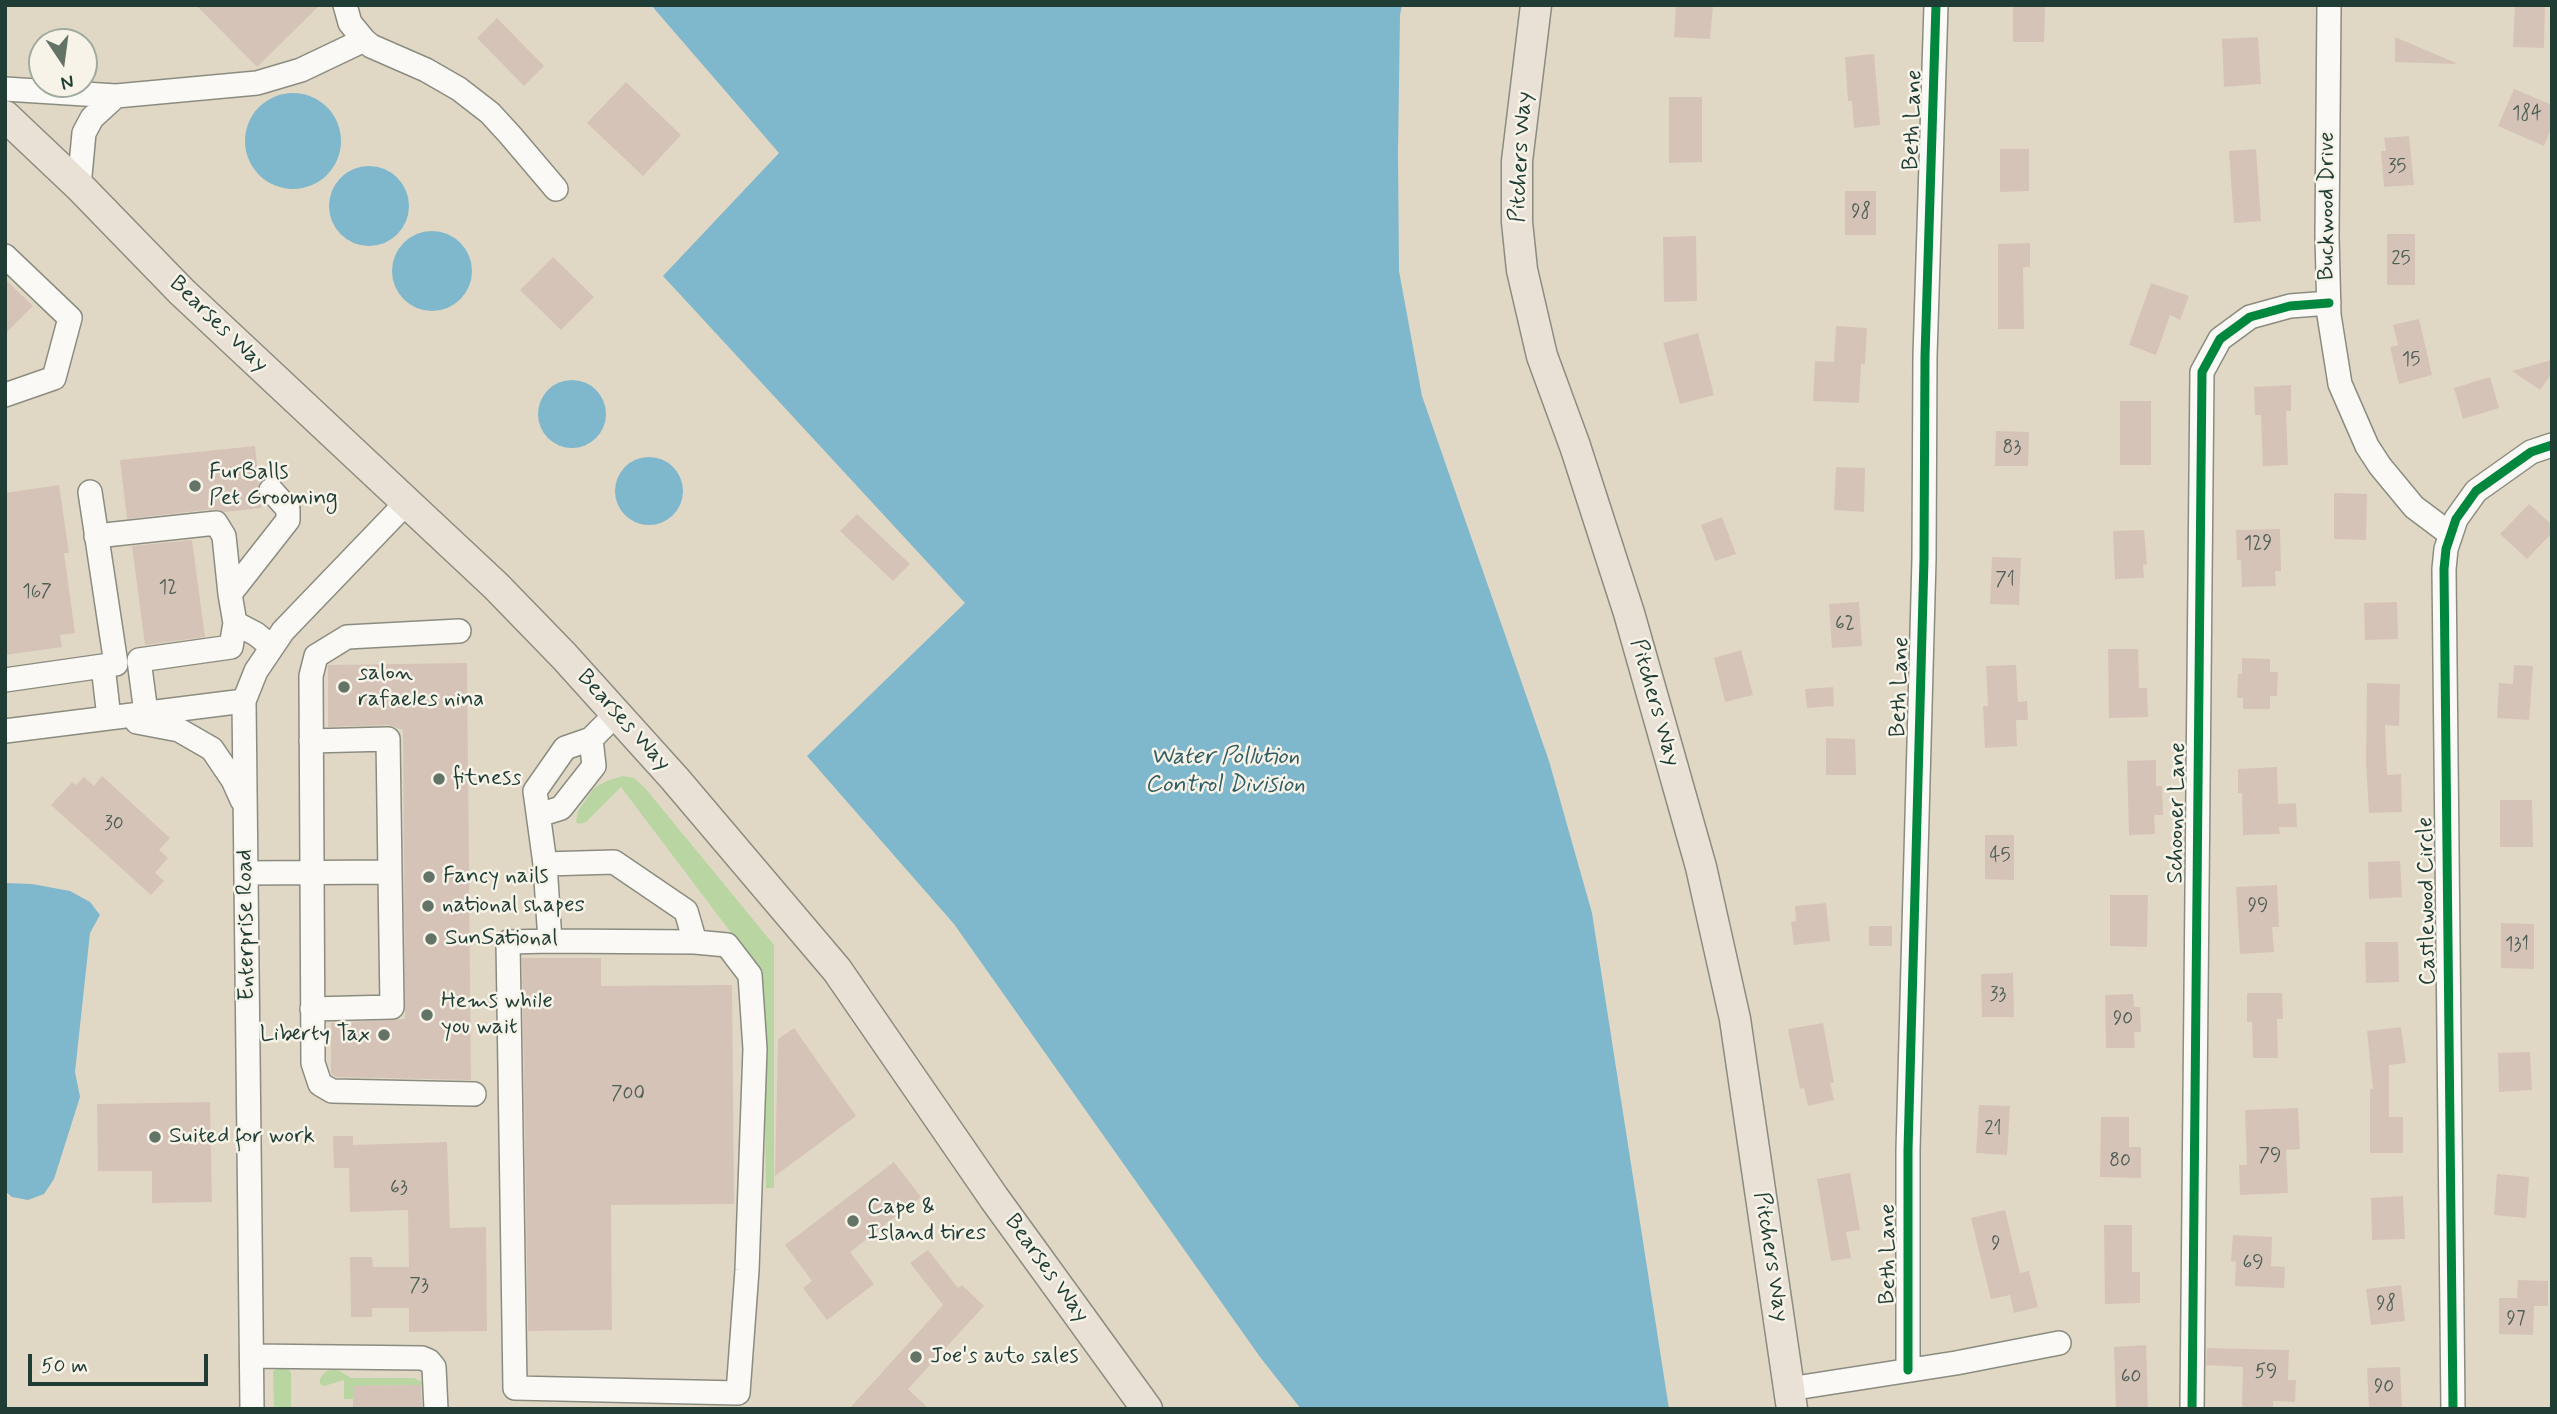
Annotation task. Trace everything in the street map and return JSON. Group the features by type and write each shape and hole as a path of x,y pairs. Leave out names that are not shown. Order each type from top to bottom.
{"main road":[{"name":"Pitchers Way","path":"1536,5 1517,174 1517,222 1522,270 1542,356 1575,446 1629,613 1701,867 1735,1019 1790,1399"},
{"name":"Bearses Way","path":"5,116 79,186 182,292 496,586 617,713 837,970 994,1198 1147,1409"}],"street":[{"path":"345,5 349,23 370,46 426,70 459,89 511,136 556,189"},
{"name":"Beth Lane","path":"1908,1370 1909,1136 1924,559 1925,356 1936,5"},
{"name":"Buckwood Drive","path":"2329,5 2329,303 2340,384 2367,446 2380,466 2413,507 2450,534"},
{"path":"5,89 116,96 241,85 301,71 364,40"},
{"path":"79,186 84,133 92,118 116,96"},
{"path":"5,256 70,318 54,378 5,395"},
{"name":"Schooner Lane","path":"2192,1409 2202,372 2220,339 2250,317 2290,306 2329,303"},
{"name":"Castlewood Circle","path":"2453,1409 2444,569 2450,534 2456,519 2476,491 2531,452 2552,445"},
{"path":"230,594 288,520 288,509 271,490"},
{"path":"90,492 109,665 102,719"},
{"name":"Enterprise Road","path":"252,1409 244,701 256,671 296,616 407,502"},
{"path":"5,680 231,647 235,623 224,536 216,523 96,536"},
{"path":"235,623 256,634 272,647"},
{"path":"458,631 347,637 316,656 311,676 313,1063 320,1084 332,1091 474,1094"},
{"path":"138,660 146,713"},
{"path":"5,732 244,701"},
{"path":"550,942 545,864 535,791 565,748 591,739 617,713"},
{"path":"102,719 158,724 195,737 212,749 221,760 246,808"},
{"path":"311,741 388,739 392,1007 312,1009"},
{"path":"539,816 561,808 594,766 591,739"},
{"path":"545,864 614,862 686,911 695,942"},
{"path":"246,873 388,872"},
{"path":"508,942 695,942 727,945 750,975 755,1049 747,1270 738,1393 515,1388 508,942"},
{"path":"1790,1399 1908,1370 2059,1343"},
{"path":"253,1356 429,1361 433,1367 436,1409"}],"green space":[{"path":"623,776 634,778 645,788 774,945 774,1188 766,1188 763,975 621,787 586,822 576,822 578,811 594,788"},
{"path":"280,1367 288,1368 291,1373 291,1409 274,1409 273,1371"},
{"path":"335,1368 351,1378 414,1378 428,1385 353,1386 353,1399 344,1399 344,1380 324,1386 320,1384 325,1372"}],"water":[{"name":"Water Pollution Control Division","path":"651,5 1402,5 1398,152 1399,271 1422,396 1549,761 1592,913 1669,1409 1301,1409 1260,1357 954,924 807,756 965,603 663,276 779,153"},
{"path":"293,93 311,96 327,107 338,123 341,141 338,159 327,175 311,186 293,189 275,186 259,175 248,159 245,141 248,123 259,107 275,96"},
{"path":"361,166 377,166 391,172 403,184 409,198 409,214 403,228 391,240 377,246 361,246 347,240 335,228 329,214 329,198 335,184 347,172"},
{"path":"424,231 440,231 454,238 465,249 472,263 469,286 454,304 440,311 424,311 410,304 399,293 392,279 392,263 399,249 410,238"},
{"path":"572,380 585,383 596,390 603,401 606,414 603,427 596,438 585,445 572,448 559,445 548,438 541,427 538,414 541,401 548,390 559,383"},
{"path":"649,457 662,460 673,467 680,478 683,491 680,504 673,515 662,522 649,525 636,522 625,515 618,504 615,491 618,478 625,467 636,460"},
{"path":"5,883 32,884 70,891 90,902 100,915 90,933 75,1072 80,1097 54,1179 44,1194 28,1200 12,1197 5,1191"}],"building":[{"path":"196,5 320,5 257,67"},
{"path":"1676,5 1713,5 1710,39 1674,37"},
{"path":"2013,5 2045,5 2044,42 2013,42"},
{"path":"2515,5 2545,5 2544,48 2513,47"},
{"path":"497,18 544,66 524,86 477,38"},
{"path":"2258,37 2261,84 2224,87 2222,39"},
{"path":"2395,37 2456,63 2395,62"},
{"path":"1874,54 1880,125 1854,128 1852,101 1848,101 1845,57"},
{"path":"626,82 681,135 643,176 587,123"},
{"path":"2514,89 2552,105 2552,127 2544,146 2498,126"},
{"path":"1669,97 1702,97 1702,162 1669,163"},
{"path":"2409,136 2414,185 2384,187 2381,151 2386,151 2384,138"},
{"path":"2000,149 2029,149 2029,191 2000,192"},
{"path":"2256,149 2261,221 2234,223 2229,151"},
{"path":"1845,191 1876,191 1876,235 1845,235"},
{"path":"2387,234 2415,234 2415,285 2387,285"},
{"path":"1696,236 1697,301 1664,302 1663,237"},
{"path":"2030,243 2030,267 2023,267 2024,329 1998,329 1998,244"},
{"path":"553,257 594,297 561,330 520,290"},
{"path":"5,279 33,306 5,334"},
{"path":"2151,283 2189,296 2180,320 2170,315 2156,355 2129,345"},
{"path":"2419,319 2432,375 2399,384 2390,347 2398,345 2393,325"},
{"path":"1836,326 1867,328 1865,364 1861,364 1859,403 1813,401 1815,361 1834,362"},
{"path":"1698,333 1714,395 1680,404 1663,343"},
{"path":"2552,360 2552,373 2540,390 2512,371"},
{"path":"2490,377 2499,408 2463,419 2454,388"},
{"path":"2291,385 2291,411 2286,411 2288,465 2263,466 2261,415 2255,415 2254,387"},
{"path":"2120,401 2151,401 2151,465 2120,465"},
{"path":"1996,431 2029,432 2028,466 1995,466"},
{"path":"255,446 259,483 257,492 262,508 224,512 214,509 127,519 120,460"},
{"path":"1836,467 1865,468 1864,512 1834,510"},
{"path":"59,485 69,553 64,553 75,633 60,635 62,647 5,655 5,493"},
{"path":"2334,493 2367,494 2366,540 2334,539"},
{"path":"2529,504 2552,525 2552,533 2527,559 2500,534"},
{"path":"857,514 910,564 893,581 840,531"},
{"path":"1722,517 1736,554 1715,561 1701,525"},
{"path":"2280,529 2281,571 2275,571 2276,586 2242,587 2241,560 2237,560 2236,530"},
{"path":"2144,530 2147,564 2143,565 2144,578 2115,579 2113,531"},
{"path":"192,540 205,637 145,645 132,546"},
{"path":"1992,557 2021,558 2019,605 1990,604"},
{"path":"1859,602 1862,646 1832,648 1829,604"},
{"path":"2397,602 2398,639 2365,640 2364,603"},
{"path":"2108,649 2138,649 2139,688 2147,688 2148,717 2109,718"},
{"path":"1741,650 1753,695 1725,702 1714,658"},
{"path":"2242,658 2270,659 2270,672 2278,672 2277,696 2270,696 2270,709 2243,709 2243,698 2237,698"},
{"path":"467,663 471,1080 336,1077 331,1073 331,1023 405,1019 403,730 388,725 328,727 328,665"},
{"path":"2016,665 2018,702 2027,701 2028,720 2016,720 2017,746 1985,748 1983,706 1988,706 1986,666"},
{"path":"2514,665 2533,666 2529,720 2497,718 2499,683 2513,684"},
{"path":"2367,683 2400,684 2399,726 2385,725 2387,775 2401,774 2402,812 2369,813 2366,762"},
{"path":"1833,687 1834,706 1807,708 1805,689"},
{"path":"1826,738 1855,739 1856,775 1826,775"},
{"path":"2156,760 2156,786 2162,786 2163,815 2154,815 2155,834 2129,835 2127,761"},
{"path":"2277,767 2278,804 2296,803 2297,827 2279,827 2280,834 2243,835 2242,793 2238,793 2238,769"},
{"path":"102,776 170,838 159,850 168,858 155,873 164,881 151,895 51,805 72,782 76,785 84,777 94,786"},
{"path":"2500,800 2532,800 2533,847 2500,847"},
{"path":"1985,835 2014,835 2014,880 1985,879"},
{"path":"2400,861 2402,897 2369,899 2368,862"},
{"path":"2277,885 2279,927 2272,927 2274,952 2240,954 2236,887"},
{"path":"2110,895 2148,895 2147,947 2110,946"},
{"path":"1826,903 1830,941 1794,945 1791,922 1796,921 1795,906"},
{"path":"2501,923 2534,924 2534,969 2501,968"},
{"path":"1869,926 1892,926 1892,946 1869,946"},
{"path":"2365,942 2398,942 2399,982 2366,983"},
{"path":"522,958 601,958 601,986 732,985 734,1204 611,1205 612,1330 528,1331"},
{"path":"2013,973 2014,1017 1982,1017 1981,974"},
{"path":"2247,993 2282,993 2283,1019 2277,1019 2278,1058 2253,1058 2252,1022 2247,1022"},
{"path":"2133,994 2134,1007 2140,1007 2141,1032 2134,1032 2135,1048 2106,1048 2105,995"},
{"path":"1823,1023 1834,1083 1830,1083 1834,1100 1808,1106 1804,1088 1800,1089 1788,1029"},
{"path":"2401,1027 2406,1063 2389,1065 2389,1117 2403,1117 2403,1153 2370,1153 2370,1089 2373,1089 2367,1031"},
{"path":"794,1028 856,1116 775,1176 778,1039"},
{"path":"2530,1052 2532,1090 2499,1092 2498,1053"},
{"name":"Suited for work","path":"210,1102 212,1202 152,1203 152,1171 98,1171 97,1104"},
{"path":"1979,1105 2010,1106 2007,1155 1976,1153"},
{"path":"2298,1108 2300,1149 2286,1150 2288,1193 2240,1195 2239,1165 2247,1165 2245,1110"},
{"path":"2101,1117 2129,1117 2129,1147 2141,1147 2141,1178 2100,1177"},
{"path":"333,1136 353,1136 353,1145 447,1142 450,1228 486,1227 487,1331 409,1332 409,1308 372,1308 372,1317 351,1317 350,1257 372,1257 373,1267 409,1267 408,1210 350,1212 349,1168 334,1168"},
{"name":"Cape & Island tires","path":"894,1162 921,1197 850,1252 874,1284 827,1320 803,1288 812,1281 785,1245"},
{"path":"1850,1173 1860,1230 1846,1232 1851,1258 1831,1261 1817,1179"},
{"path":"2497,1174 2529,1177 2526,1218 2494,1215"},
{"path":"2403,1196 2405,1239 2372,1240 2371,1198"},
{"path":"2005,1210 2020,1273 2029,1271 2038,1307 2014,1313 2010,1295 1991,1299 1971,1218"},
{"path":"2104,1225 2132,1225 2132,1272 2140,1272 2140,1303 2105,1304"},
{"path":"2233,1235 2272,1237 2271,1266 2285,1267 2284,1288 2235,1286 2236,1262 2231,1261"},
{"name":"Joe's auto sales","path":"928,1250 958,1288 962,1285 984,1306 908,1389 929,1409 849,1409 943,1305 910,1263"},
{"path":"2518,1280 2548,1281 2548,1306 2534,1306 2533,1335 2499,1334 2499,1298 2517,1298"},
{"path":"2401,1285 2405,1321 2371,1325 2366,1289"},
{"path":"2146,1345 2148,1409 2116,1409 2114,1347"},
{"path":"2207,1348 2289,1350 2288,1380 2296,1380 2295,1402 2273,1401 2273,1407 2242,1407 2243,1367 2206,1365"},
{"path":"2400,1367 2402,1409 2369,1409 2367,1368"},
{"path":"421,1385 422,1409 353,1409 353,1386"}],"cycle path":[{"path":"1908,1370 1908,1150 1924,559 1925,356 1936,5"},
{"path":"2192,1409 2202,372 2220,339 2250,317 2290,306 2329,303"},
{"path":"2453,1409 2444,569 2446,549 2456,519 2476,491 2531,452 2552,445"}],"place":[{"name":"FurBalls Pet Grooming","path":"195,486"},
{"name":"salon rafaeles nina","path":"344,687"},
{"name":"fitness","path":"439,779"},
{"name":"Fancy nails","path":"429,877"},
{"name":"national shapes","path":"428,906"},
{"name":"SunSational","path":"431,939"},
{"name":"Hems while you wait","path":"427,1015"},
{"name":"Liberty Tax","path":"384,1035"},
{"name":"Suited for work","path":"155,1137"},
{"name":"Cape & Island tires","path":"853,1221"},
{"name":"Joe's auto sales","path":"916,1357"}]}
